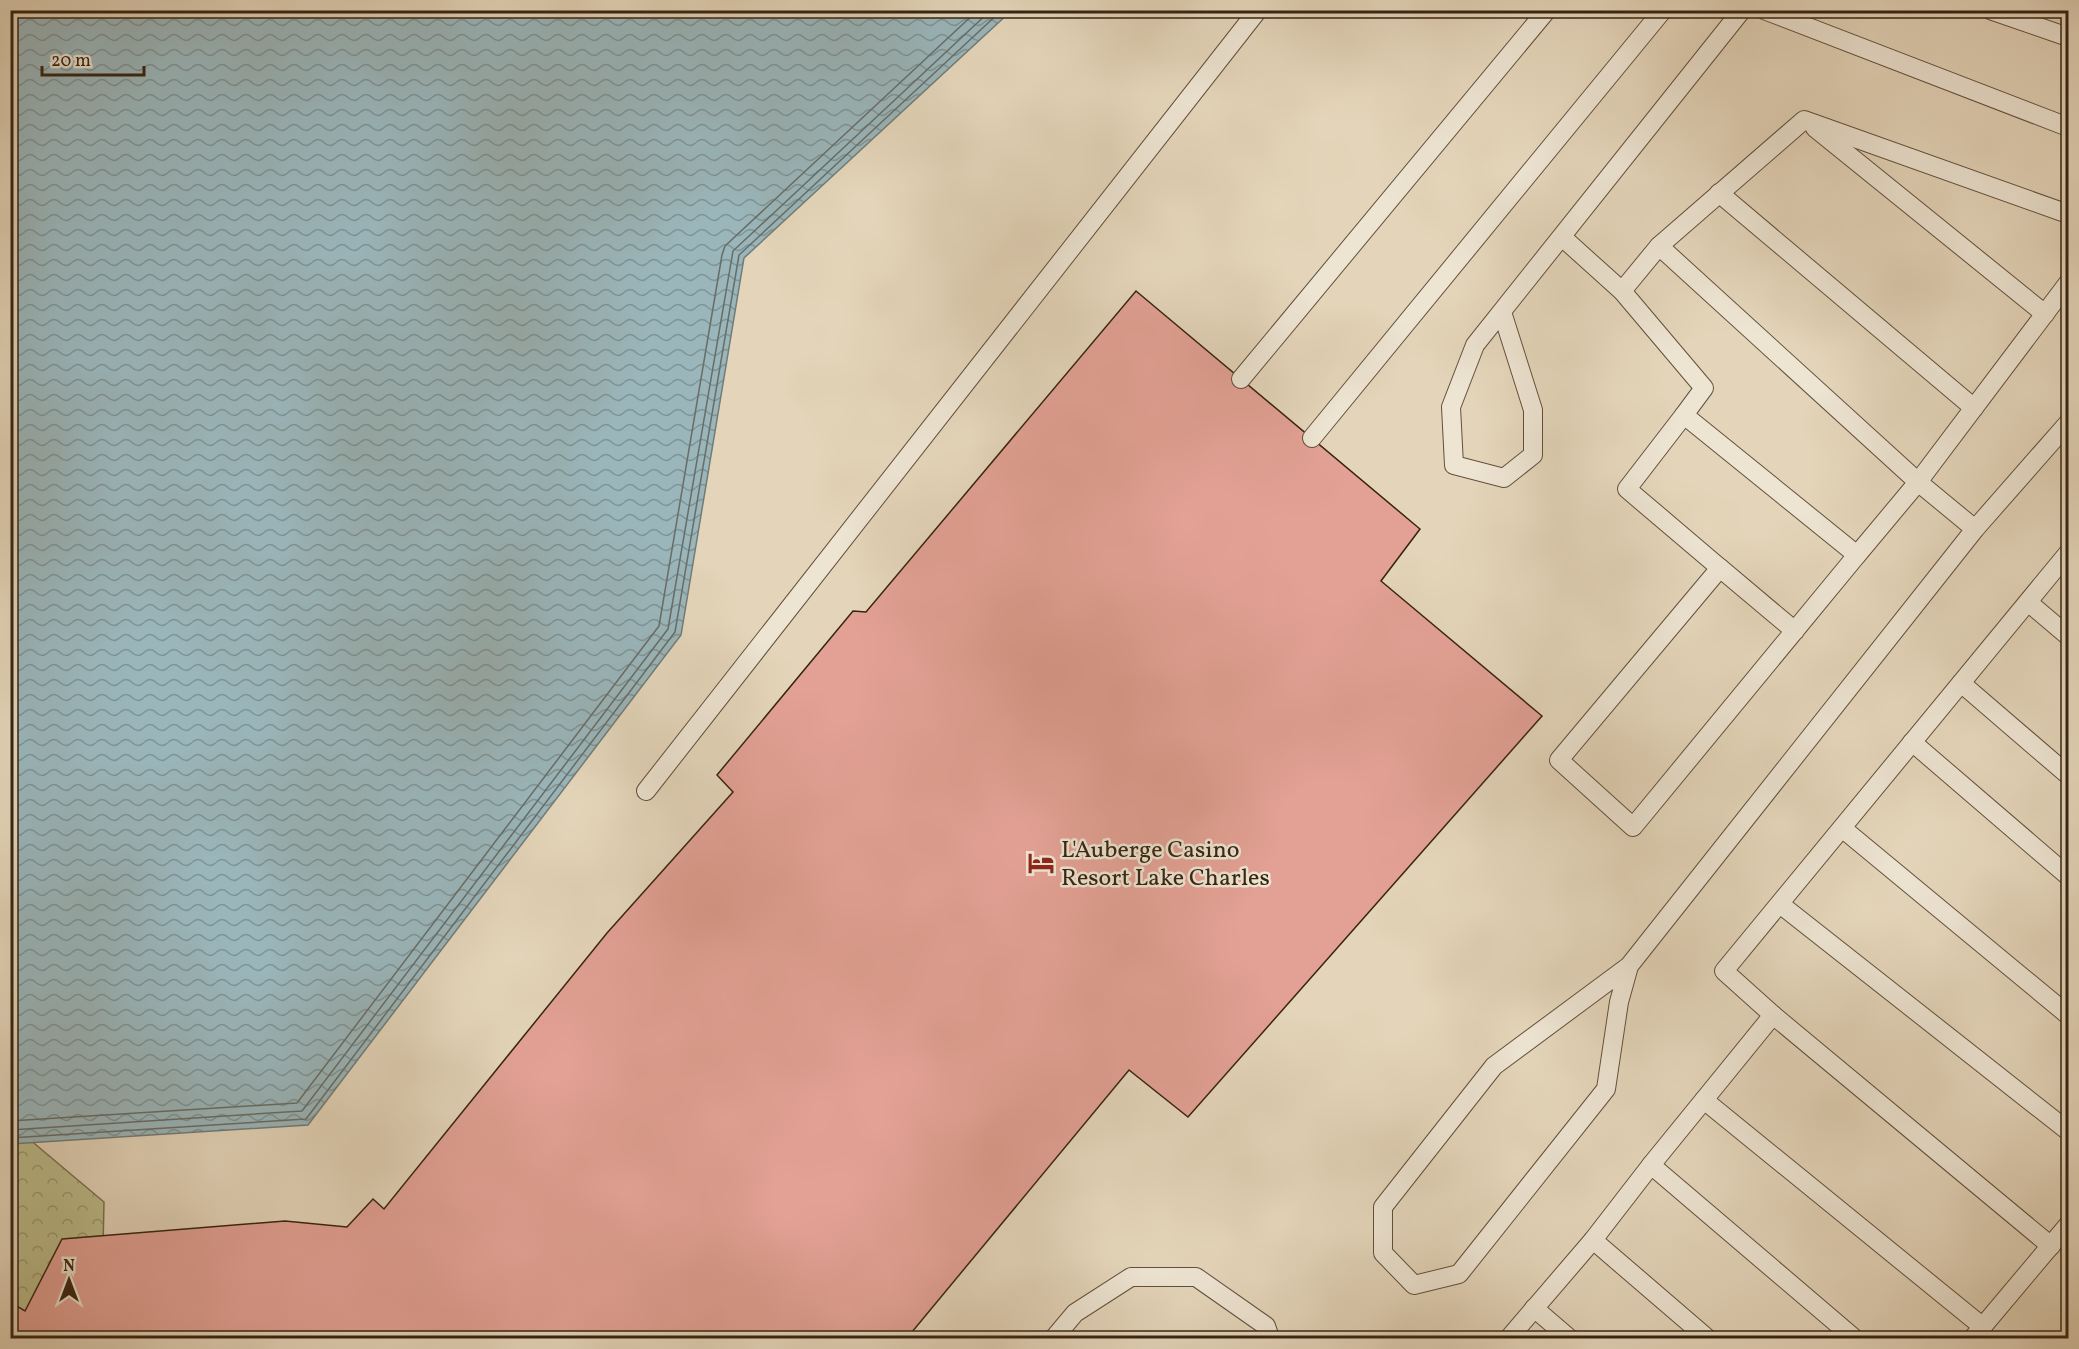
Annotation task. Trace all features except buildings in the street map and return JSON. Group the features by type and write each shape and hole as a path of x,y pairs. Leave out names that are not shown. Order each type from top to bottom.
{"lane":[{"path":"646,791 1258,10"},
{"path":"1241,379 1547,10"},
{"path":"1312,438 1663,10"},
{"path":"1502,312 1533,410 1533,455 1504,478 1454,465 1451,407 1475,345 1742,10"},
{"path":"1764,10 2068,128"},
{"path":"1990,10 2068,37"},
{"path":"1622,291 1659,246 1804,120"},
{"path":"1804,120 2068,214"},
{"path":"1804,120 2045,314"},
{"path":"1719,193 1974,408"},
{"path":"1562,237 1622,291 1704,388 1627,489 1795,631"},
{"path":"1659,246 1918,482 1976,529"},
{"path":"1720,568 1559,760 1633,827 1918,482 2068,283"},
{"path":"1683,415 1857,555"},
{"path":"1629,966 1619,1002 1606,1089 1459,1274 1414,1285 1383,1253 1383,1207 1494,1066 1629,966 1976,529 2068,423"},
{"path":"2051,1246 1773,1015 1724,971 2068,553"},
{"path":"2028,602 2068,636"},
{"path":"1961,683 2068,775"},
{"path":"1912,742 2068,876"},
{"path":"1842,828 2068,1015"},
{"path":"1780,904 2068,1131"},
{"path":"1509,1338 1593,1240 1773,1015"},
{"path":"1704,1100 1978,1333 2068,1225"},
{"path":"1651,1165 1854,1338"},
{"path":"1593,1240 1707,1338"},
{"path":"1054,1338 1075,1313 1131,1276 1196,1276 1266,1326 1270,1338"},
{"path":"1534,1308 1569,1338"}],"green space":[{"path":"10,1123 104,1202 101,1338 11,1338"}],"water":[{"path":"11,10 1011,11 744,258 681,635 308,1125 11,1144"}],"place":[{"name":"L'Auberge Casino Resort Lake Charles","path":"1041,863"}]}
